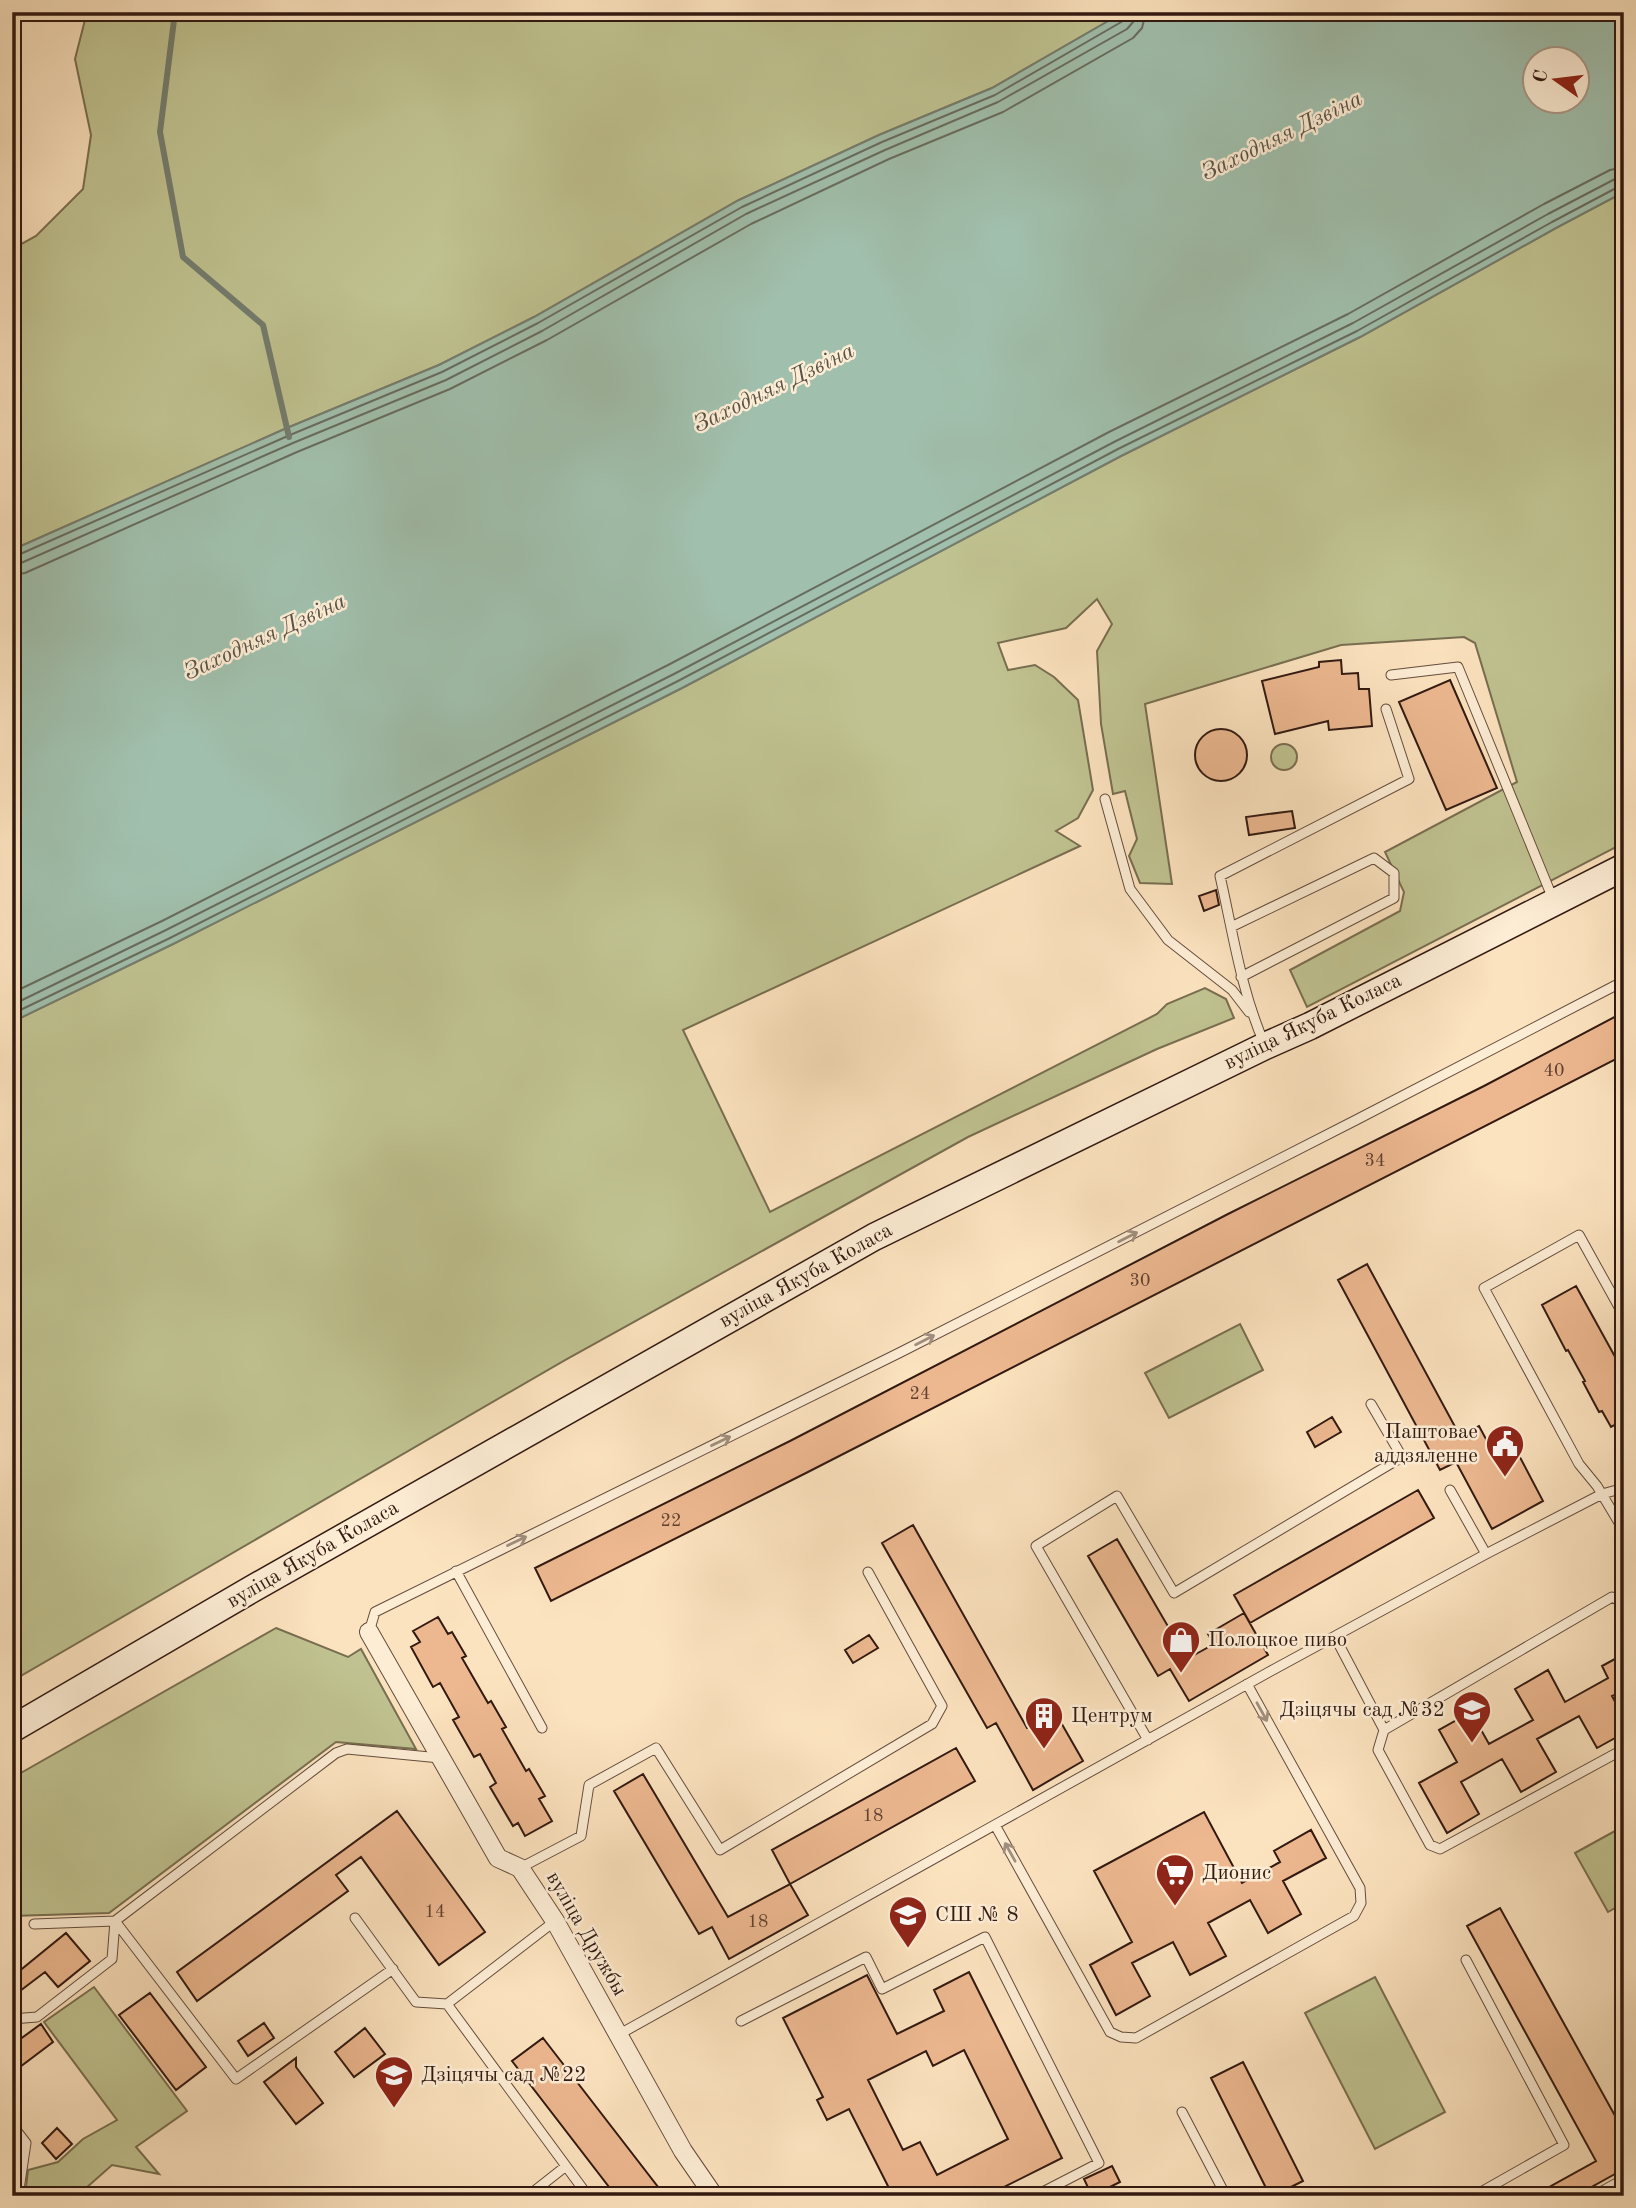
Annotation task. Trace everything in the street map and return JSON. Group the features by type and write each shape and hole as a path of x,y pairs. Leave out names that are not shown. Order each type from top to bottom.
{"street":[{"name":"вуліца Якуба Коласа","path":"12,1729 252,1589 874,1237 1310,1026 1624,867"},
{"name":"вуліца Дружбы","path":"369,1632 498,1858 520,1868 555,1921 683,2151 714,2196"}],"lane":[{"path":"1391,675 1458,667 1553,901"},
{"path":"1265,1046 1252,1016 1241,977 1220,876 1409,779 1387,709"},
{"path":"1105,799 1130,889 1168,940 1232,990 1252,1016"},
{"path":"1231,927 1374,858 1394,873 1394,898 1241,977"},
{"path":"369,1632 374,1612 926,1340 1624,981"},
{"path":"1624,1316 1579,1235 1484,1288 1579,1464 1602,1494 1624,1531"},
{"path":"1148,1740 1036,1546 1117,1496 1174,1593 1402,1457 1371,1405"},
{"path":"618,2035 1247,1684 1486,1554 1602,1494 1624,1488"},
{"path":"1450,1490 1486,1554"},
{"path":"456,1571 542,1728"},
{"path":"520,1868 581,1836 589,1785 656,1748 720,1850 932,1724 942,1706 868,1572"},
{"path":"1624,1603 1612,1597 1384,1730 1378,1750 1430,1845 1440,1849 1624,1749"},
{"path":"1335,1637 1384,1730"},
{"path":"995,1825 1110,2032 1121,2037 1136,2038 1354,1916 1362,1903 1360,1888 1247,1684"},
{"path":"34,1924 115,1921 336,1753 347,1749 440,1758"},
{"path":"355,1918 416,2002 447,2004 555,1921"},
{"path":"115,1921 236,2079 393,1969"},
{"path":"12,2019 37,2017 112,1959 115,1921"},
{"path":"741,2021 866,1957 882,1989 985,1937 1099,2163 1035,2196"},
{"path":"1466,1960 1564,2145 1474,2196"},
{"path":"447,2004 588,2196"},
{"path":"1182,2112 1226,2196"},
{"path":"12,2125 26,2143 18,2196"},
{"path":"528,2196 566,2166"},
{"path":"1597,2194 1624,2179"}],"green space":[{"path":"87,12 1124,12 992,88 879,135 739,200 534,317 439,365 287,428 12,550 12,249 36,236 83,189 91,135 75,59"},
{"path":"1624,192 1624,843 1307,1007 1290,970 1400,911 1404,892 1385,852 1517,782 1475,643 1464,637 1341,645 1145,704 1172,884 1140,883 1129,856 1137,839 1125,791 1113,794 1101,724 1097,651 1112,624 1097,599 1066,628 998,643 1008,670 1035,665 1054,677 1078,700 1093,790 1078,818 1056,831 1080,846 683,1030 770,1212 1157,1014 1167,1004 1205,988 1226,999 1234,1018 1157,1049 968,1137 565,1360 12,1681 12,1022 682,688 1121,456 1360,337"},
{"path":"1284,744 1293,748 1297,757 1293,766 1284,770 1275,766 1271,757 1275,748"},
{"path":"1240,1324 1263,1370 1169,1418 1145,1373"},
{"path":"276,1628 348,1657 361,1649 416,1749 336,1742 109,1913 12,1916 12,1778"},
{"path":"1624,1826 1624,1903 1608,1912 1575,1853"},
{"path":"1375,1977 1445,2112 1375,2149 1305,2013"},
{"path":"94,1987 187,2111 136,2147 159,2174 112,2165 77,2196 25,2196 28,2170 58,2162 83,2139 117,2120 44,2022"}],"water":[{"name":"Заходняя Дзвіна","path":"1124,12 1624,12 1624,192 1360,337 1121,456 682,688 12,1022 12,550 287,428 439,365 534,317 739,200 879,135 992,88"}],"building":[{"path":"1341,660 1342,674 1358,673 1359,689 1369,689 1372,726 1329,730 1328,721 1275,734 1262,681 1319,667 1319,662"},
{"path":"1450,680 1497,788 1446,810 1399,702"},
{"path":"1221,729 1231,731 1239,737 1245,745 1245,765 1239,773 1231,779 1221,781 1211,779 1203,773 1197,765 1195,755 1197,745 1203,737 1211,731"},
{"path":"1292,811 1295,828 1249,835 1246,817"},
{"path":"1216,890 1219,905 1204,911 1199,896"},
{"path":"1624,1012 1624,1055 551,1601 535,1568 790,1441"},
{"path":"1367,1264 1460,1436 1479,1426 1494,1454 1513,1444 1543,1501 1492,1529 1456,1462 1440,1470 1338,1280"},
{"path":"1576,1286 1624,1373 1624,1420 1611,1427 1602,1411 1599,1412 1583,1382 1585,1381 1542,1305"},
{"path":"1332,1417 1341,1432 1315,1447 1307,1432"},
{"path":"1418,1490 1434,1518 1250,1623 1234,1595"},
{"path":"913,1525 1027,1728 1055,1712 1083,1761 1033,1790 996,1723 987,1728 882,1543"},
{"path":"1117,1539 1187,1659 1214,1644 1208,1634 1244,1613 1268,1655 1189,1701 1170,1669 1158,1676 1088,1556"},
{"path":"438,1617 448,1634 452,1632 466,1656 462,1658 488,1703 491,1701 506,1727 502,1729 526,1771 529,1769 545,1796 539,1799 552,1821 525,1836 518,1823 513,1826 490,1787 496,1783 480,1754 474,1757 453,1720 459,1717 440,1683 433,1687 411,1647 420,1642 413,1631"},
{"path":"869,1635 878,1648 853,1663 845,1650"},
{"path":"1624,1654 1624,1707 1617,1694 1612,1696 1624,1718 1624,1733 1597,1748 1579,1716 1537,1739 1556,1772 1521,1792 1502,1759 1461,1782 1479,1814 1447,1833 1419,1783 1457,1762 1439,1730 1471,1712 1489,1744 1533,1720 1515,1689 1548,1670 1565,1702 1608,1678 1602,1666"},
{"path":"956,1748 975,1781 790,1884 772,1850"},
{"path":"643,1774 728,1917 790,1884 808,1915 729,1959 712,1927 699,1934 614,1791"},
{"path":"397,1811 485,1932 439,1965 361,1857 336,1875 348,1891 197,2001 177,1972"},
{"name":"Дионис","path":"1204,1812 1242,1883 1280,1862 1274,1851 1311,1830 1326,1858 1283,1881 1301,1914 1268,1933 1250,1900 1208,1923 1226,1956 1190,1975 1173,1942 1132,1963 1150,1996 1116,2015 1090,1965 1132,1942 1094,1871"},
{"path":"1500,1908 1624,2132 1624,2169 1588,2189 1590,2196 1533,2196 1596,2161 1467,1926"},
{"path":"66,1933 90,1961 58,1987 45,1972 12,1997 12,1977"},
{"path":"969,1972 1062,2158 986,2196 893,2196 849,2109 827,2120 817,2100 823,2097 783,2018 867,1975 897,2034 944,2011 934,1990","holes":["964,2050 1008,2139 937,2175 920,2142 903,2150 868,2080 926,2051 933,2066"]},
{"path":"150,1993 206,2067 176,2090 119,2015"},
{"path":"264,2023 274,2038 248,2056 238,2041"},
{"path":"41,2024 53,2042 12,2073 12,2045"},
{"path":"365,2028 385,2054 354,2077 335,2052"},
{"path":"543,2038 665,2196 616,2196 512,2061"},
{"path":"296,2058 296,2067 323,2103 296,2124 264,2082"},
{"path":"1243,2062 1303,2181 1273,2196 1270,2196 1211,2078"},
{"path":"57,2128 72,2144 56,2159 42,2143"},
{"path":"1112,2166 1120,2182 1092,2196 1084,2179"}],"waterway":[{"path":"175,12 160,132 183,257 263,325 289,437"}],"place":[{"name":"Паштовае аддзяленне","path":"1505,1478"},
{"name":"Полоцкое пиво","path":"1181,1674"},
{"name":"Дзіцячы сад №32","path":"1472,1744"},
{"name":"Центрум","path":"1044,1750"},
{"name":"Дионис","path":"1175,1907"},
{"name":"СШ № 8","path":"908,1949"},
{"name":"Дзіцячы сад №22","path":"394,2109"}]}
